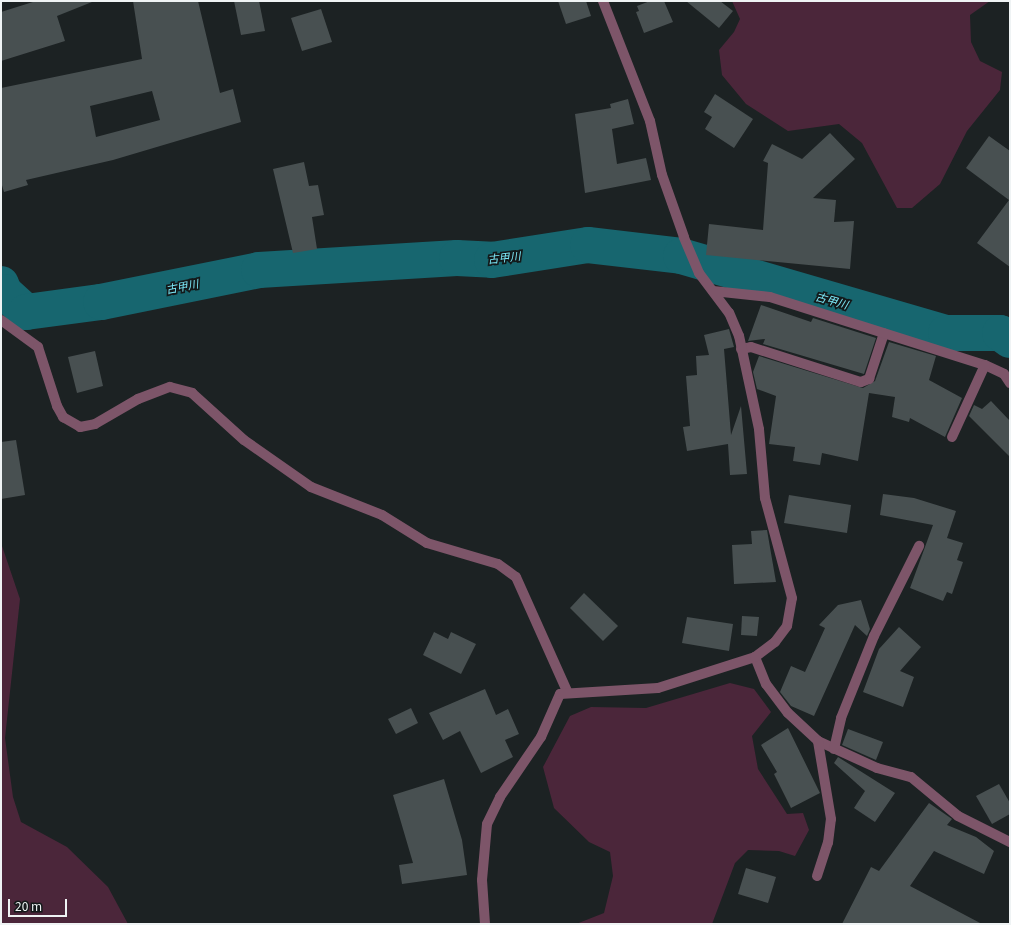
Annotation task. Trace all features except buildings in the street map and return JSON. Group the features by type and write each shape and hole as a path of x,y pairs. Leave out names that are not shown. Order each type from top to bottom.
{"street":[{"path":"485,924 482,880 487,824 500,797 541,737 560,694 567,691 658,688 754,657 775,642 787,626 792,598 765,498 759,429 741,349 729,313 699,273 684,237 662,175 650,121 603,1"},
{"path":"713,291 732,290 770,297 985,364 1007,372 1010,383"},
{"path":"1,320 38,346 57,406 63,417 80,427 96,424 138,399 170,387 192,393 244,440 311,487 382,515 427,543 498,564 516,577 567,691"},
{"path":"741,349 751,347 861,382 869,379 884,333"},
{"path":"952,437 985,364"},
{"path":"834,749 841,718 874,636 919,546"},
{"path":"754,657 766,684 788,713 818,741 834,749 911,778 958,816 1010,842"},
{"path":"817,876 828,843 831,819 818,741"}],"shaded area":[{"path":"732,1 990,1 970,15 971,42 980,61 1002,72 1000,90 967,131 940,184 912,208 897,208 862,143 839,124 788,131 746,104 722,75 719,50 734,32 740,19"},
{"path":"1,543 20,599 5,738 13,797 21,822 67,847 108,887 128,924 1,924"},
{"path":"730,683 754,689 771,712 752,736 758,769 787,814 803,813 809,830 795,856 779,851 748,850 735,863 712,924 576,924 604,913 613,876 610,852 589,842 554,808 543,767 570,716 591,707 646,708"}],"waterway":[{"name":"古甲川","path":"1,284 4,292 26,312 101,302 259,270 457,258 492,260 588,245 681,256 946,333 1000,333 1010,340"}]}
